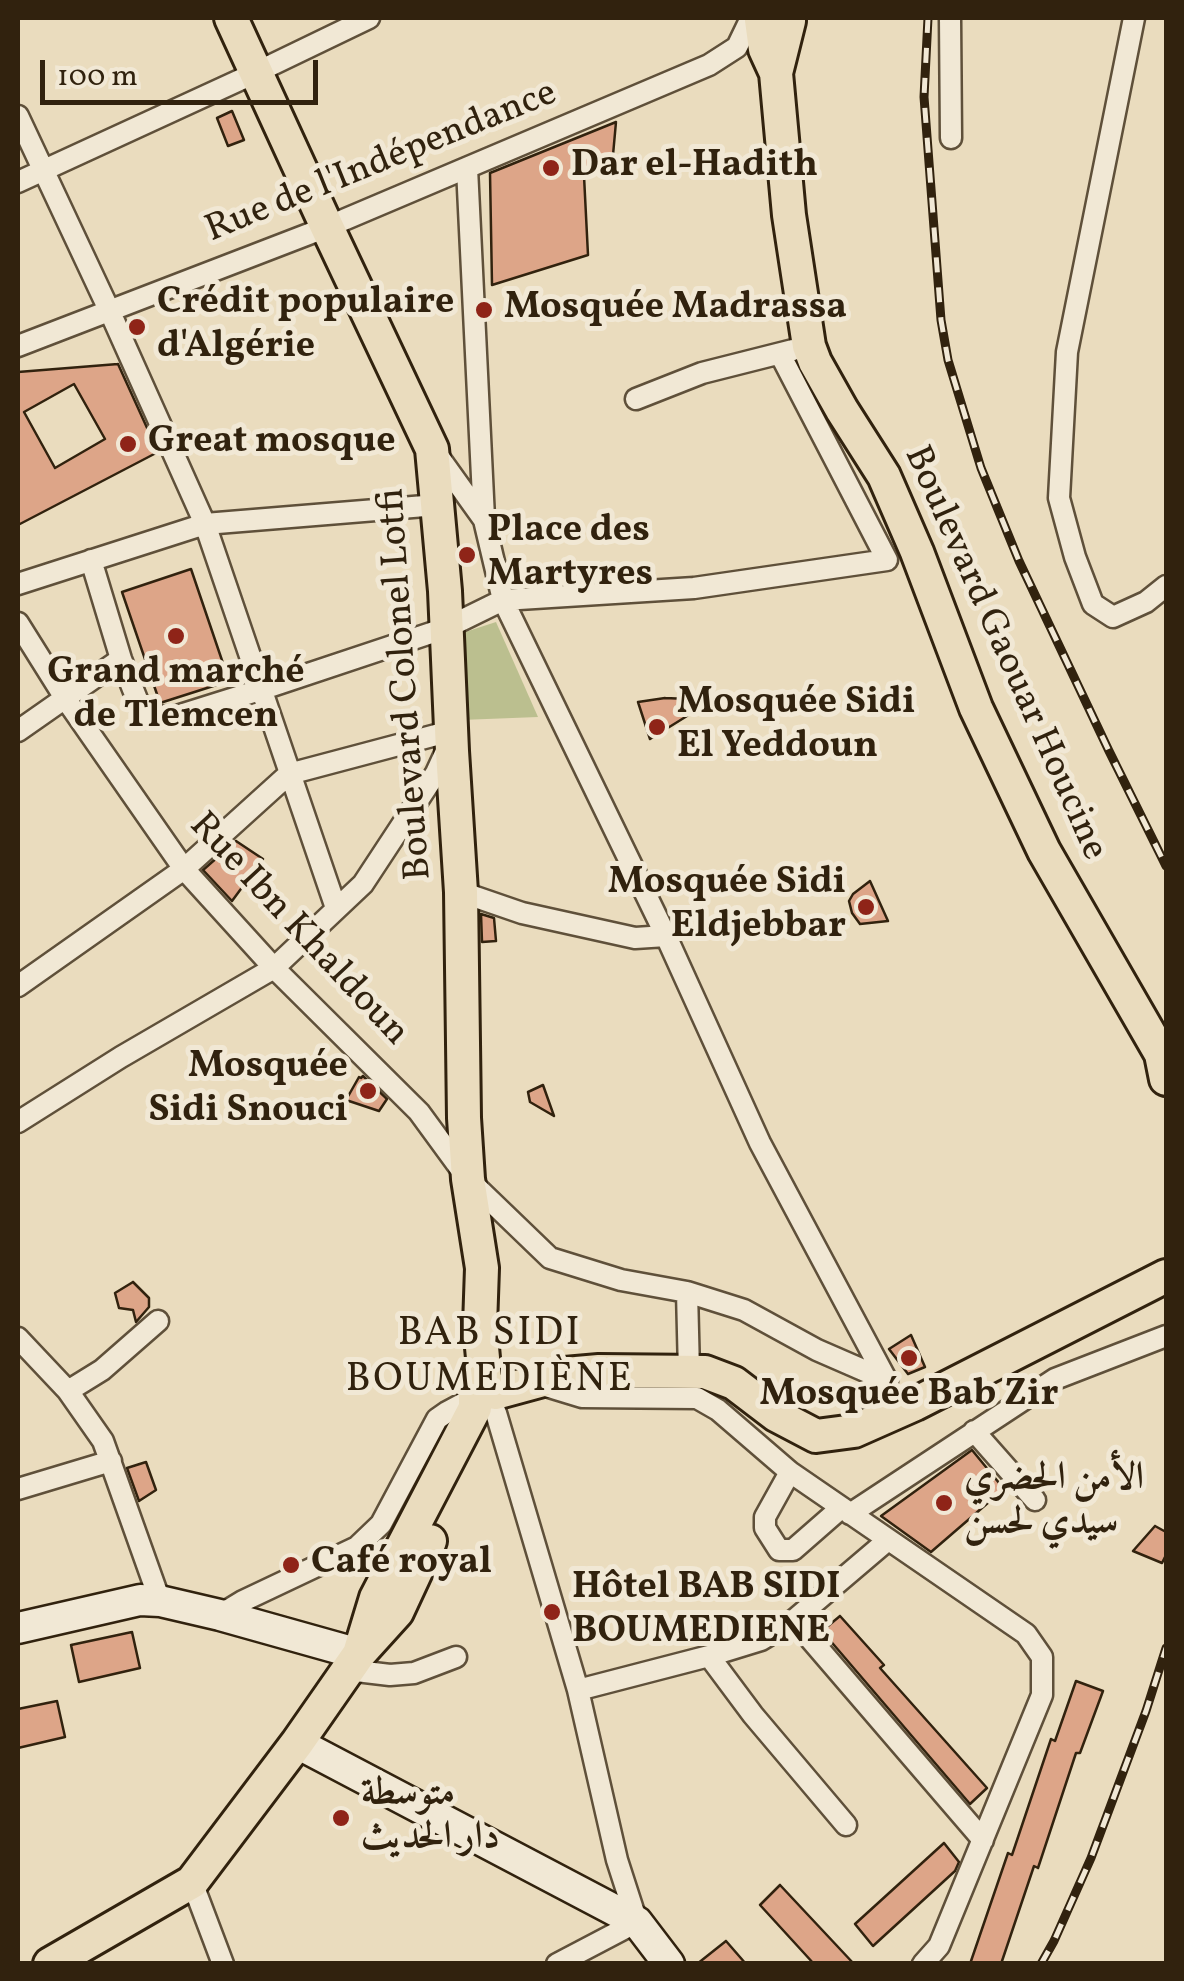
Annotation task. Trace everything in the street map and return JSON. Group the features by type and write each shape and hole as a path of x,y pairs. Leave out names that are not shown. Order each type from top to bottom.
{"main road":[{"name":"Boulevard Colonel Lotfi","path":"231,18 432,449 461,892 464,1118 468,1179 482,1268 480,1326 486,1403"},
{"name":"Boulevard Gaouar Houcine","path":"771,19 789,214 795,350 815,362 884,476 976,708 1044,851 1161,1054 1166,1079"},
{"path":"50,1964 92,1953 192,1882 354,1662 396,1612 486,1403 565,1374 706,1372 734,1383 776,1415 816,1436 854,1431 1166,1276"},
{"path":"18,1628 140,1600 160,1600 220,1615 354,1662"},
{"path":"297,1743 638,1922 670,1964"}],"street":[{"path":"18,182 369,18"},
{"path":"950,18 951,138"},
{"path":"1134,18 1068,352 1059,498 1093,604 1113,617 1146,602 1166,586"},
{"name":"Rue de l'Indépendance","path":"18,346 327,228 709,66 771,19"},
{"path":"18,116 204,524 336,908"},
{"path":"467,168 484,520 503,600 666,936 760,1144 902,1410"},
{"path":"91,560 120,660 144,717 178,716 263,689 446,628 503,600 694,588 887,560 795,350 702,374 636,400"},
{"path":"432,449 484,520"},
{"path":"18,584 204,524 437,505"},
{"name":"Rue Ibn Khaldoun","path":"18,623 184,869 274,968 419,1112 468,1179 550,1258 744,1310 817,1350 886,1380"},
{"path":"18,731 120,660"},
{"path":"18,986 184,869 289,774 451,735"},
{"path":"18,1122 274,968 363,884 436,773 451,735"},
{"path":"461,892 522,912 635,938 666,936"},
{"path":"687,1292 690,1372"},
{"path":"68,1391 102,1370 158,1321"},
{"path":"790,1472 765,1517 765,1528 780,1550 793,1550 846,1511 1055,1379 1166,1336"},
{"path":"18,1338 68,1391 103,1441 160,1600"},
{"path":"534,1383 582,1397 697,1398 718,1410 790,1472 1026,1634 1042,1657 1042,1695 939,1946 923,1964"},
{"path":"220,1615 356,1547 381,1524 437,1420 447,1412 486,1403 578,1690 617,1860 638,1922 557,1964"},
{"path":"974,1431 1036,1500"},
{"path":"18,1490 111,1462"},
{"path":"578,1690 761,1640 794,1620 888,1540"},
{"path":"794,1620 982,1840"},
{"path":"709,1656 846,1825"},
{"path":"354,1662 390,1675 414,1673 456,1658"},
{"path":"192,1882 222,1964"}],"green space":[{"path":"496,622 538,717 461,720 456,635"}],"building":[{"path":"232,111 244,140 228,146 217,118"},
{"path":"616,122 612,166 584,176 588,255 492,285 490,173"},
{"name":"Great mosque","path":"118,364 158,452 18,525 18,372","holes":["74,384 105,439 55,468 24,412"]},
{"name":"Grand marché de Tlemcen","path":"191,569 229,681 160,703 122,592"},
{"name":"Mosquée Sidi El Yeddoun","path":"688,699 690,708 687,716 650,739 638,702"},
{"path":"236,841 263,859 232,901 203,870"},
{"name":"Mosquée Sidi Eldjebbar","path":"870,881 888,921 860,924 849,901"},
{"path":"481,914 494,918 496,941 482,942"},
{"name":"Mosquée Sidi Snouci","path":"363,1076 387,1099 379,1111 346,1100"},
{"path":"543,1085 554,1116 530,1102 528,1092"},
{"path":"133,1282 149,1298 149,1307 136,1322 133,1310 119,1308 115,1293"},
{"name":"Mosquée Bab Zir","path":"911,1335 925,1367 908,1374 889,1349"},
{"name":"الأمن الحضري سيدي لحسن","path":"972,1450 1004,1489 931,1552 881,1516"},
{"path":"146,1462 156,1490 139,1501 127,1468"},
{"path":"1155,1526 1166,1532 1162,1563 1133,1551"},
{"path":"840,1616 884,1665 880,1668 987,1788 970,1804 822,1631"},
{"path":"132,1632 140,1668 79,1682 71,1645"},
{"path":"1076,1681 1103,1691 1080,1753 1076,1753 1038,1868 1034,1866 1001,1964 970,1964 1008,1853 1012,1855 1051,1739 1055,1741"},
{"path":"57,1701 65,1737 18,1748 18,1709"},
{"path":"944,1843 959,1862 955,1871 873,1946 855,1924"},
{"path":"780,1885 854,1964 814,1964 760,1905"},
{"path":"726,1941 746,1964 697,1964"}],"railway":[{"path":"928,18 924,97 941,320 948,360 981,468 1019,561 1166,866"},
{"path":"1041,1964 1091,1858 1166,1648"}],"place":[{"name":"Dar el-Hadith","path":"551,168"},
{"name":"Mosquée Madrassa","path":"484,310"},
{"name":"Crédit populaire d'Algérie","path":"137,327"},
{"name":"Great mosque","path":"128,444"},
{"name":"Place des Martyres","path":"467,555"},
{"name":"Grand marché de Tlemcen","path":"176,636"},
{"name":"Mosquée Sidi El Yeddoun","path":"657,727"},
{"name":"Mosquée Sidi Eldjebbar","path":"866,907"},
{"name":"Mosquée Sidi Snouci","path":"368,1091"},
{"name":"Mosquée Bab Zir","path":"909,1358"},
{"name":"الأمن الحضري سيدي لحسن","path":"944,1503"},
{"name":"Café royal","path":"291,1565"},
{"name":"Hôtel BAB SIDI BOUMEDIENE","path":"552,1612"},
{"name":"متوسطة دار الحديث","path":"341,1818"}],"district":[{"name":"BAB SIDI BOUMEDIÈNE","path":"490,1360"}]}
